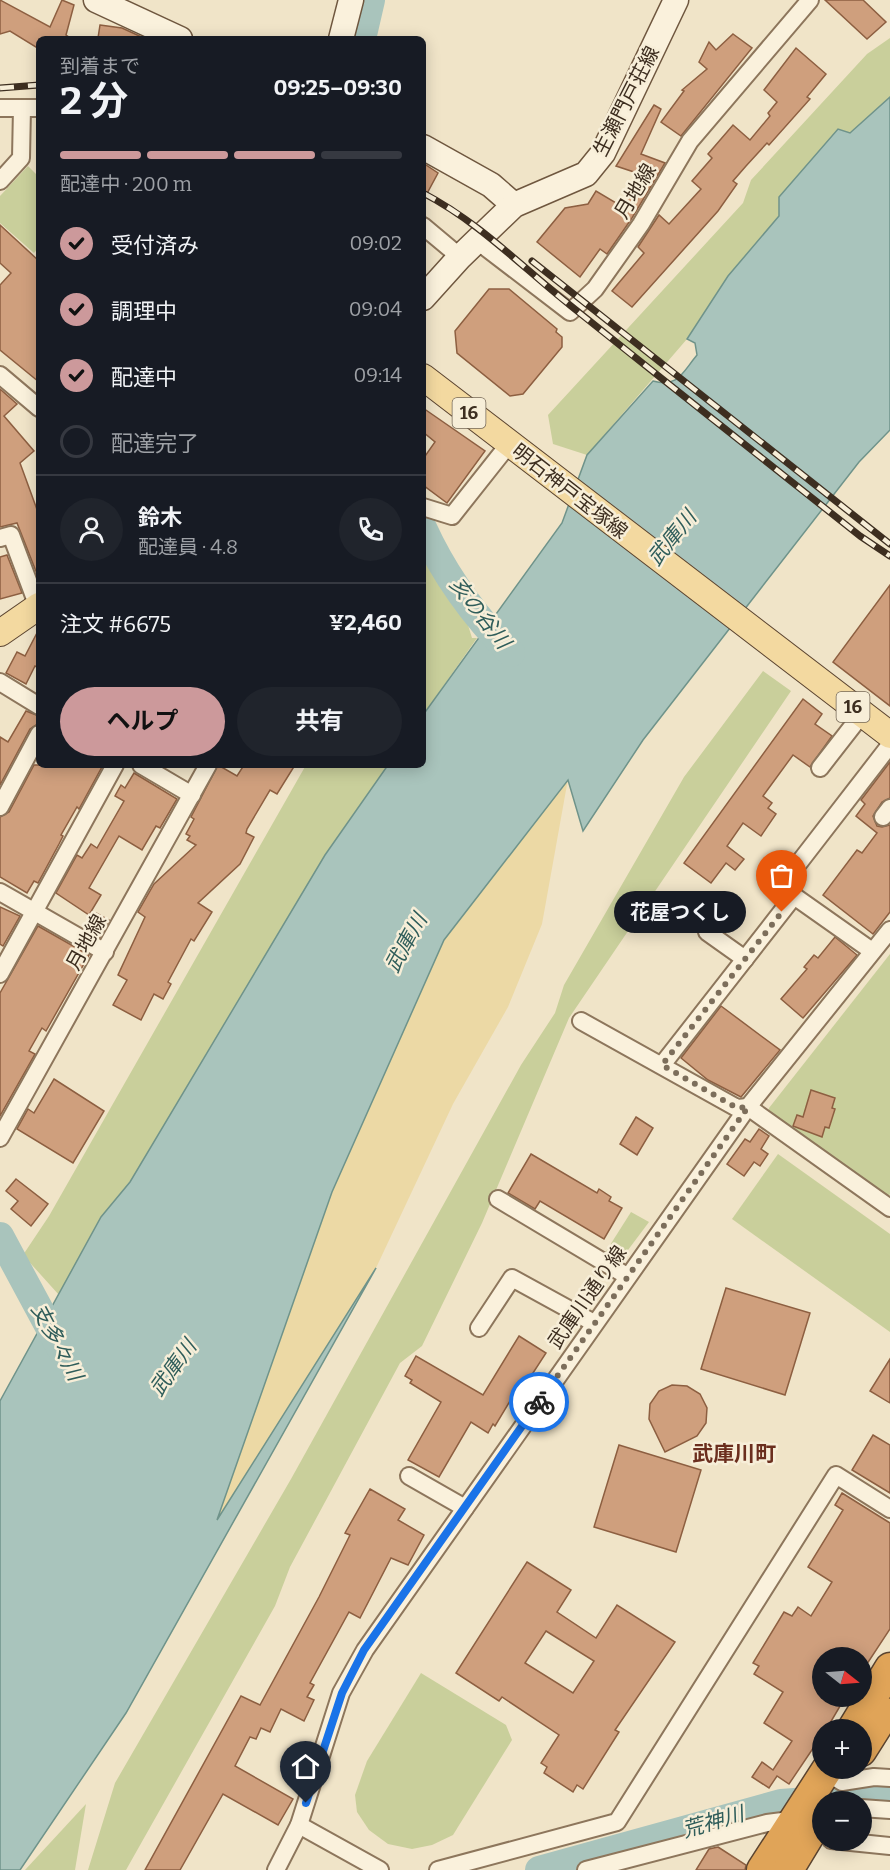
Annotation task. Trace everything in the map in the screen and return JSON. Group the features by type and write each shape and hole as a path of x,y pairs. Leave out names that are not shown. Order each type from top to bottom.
{"highway":[{"path":"859,1719 890,1668"},
{"path":"833,1791 890,1705"},
{"path":"762,1870 812,1816"},
{"path":"789,1870 812,1828"}],"main road":[{"path":"96,0 174,36"},
{"path":"342,36 351,0"},
{"name":"生瀬門戸荘線","path":"427,287 514,205 586,174 603,153 676,0"},
{"path":"426,149 491,185 514,205"},
{"name":"明石神戸宝塚線","path":"426,379 890,735"},
{"path":"0,633 36,609"}],"street":[{"name":"月地線","path":"468,248 570,312 595,289 642,224 690,141 810,0"},
{"path":"0,108 31,108 21,158 0,181"},
{"path":"426,227 468,248"},
{"path":"0,375 36,405"},
{"path":"426,508 452,516 512,446"},
{"path":"0,538 11,536 36,599"},
{"path":"0,682 36,704"},
{"path":"820,768 862,714"},
{"path":"0,807 36,740"},
{"path":"872,951 794,896 788,877 890,745"},
{"path":"0,974 113,768"},
{"path":"146,768 192,795"},
{"name":"月地線","path":"0,1138 206,768"},
{"path":"0,892 105,952"},
{"path":"662,1065 794,896"},
{"name":"武庫川通り線","path":"276,1870 299,1825 342,1693 364,1650 748,1107 890,930"},
{"path":"707,932 745,960"},
{"path":"581,1021 737,1108 748,1107 890,1208"},
{"path":"498,1199 627,1276"},
{"path":"479,1328 512,1278 594,1323"},
{"path":"438,1870 617,1822 836,1475 890,1509"},
{"path":"409,1476 465,1508"},
{"path":"845,1791 874,1777 890,1778"},
{"path":"863,1791 890,1785"},
{"path":"586,1870 767,1822 812,1805"},
{"path":"872,1808 890,1809"},
{"path":"299,1825 380,1870"},
{"path":"872,1832 890,1846"}],"green space":[{"path":"890,38 890,97 850,133 838,130 779,197 779,216 728,276 687,339 587,455 553,444 548,415 743,203 751,180 867,54"},
{"path":"28,166 36,174 36,251 34,253 0,223 0,196"},
{"path":"426,553 449,592 461,602 472,638 477,638 426,711"},
{"path":"763,671 791,691 569,1018 482,1223 422,1346 400,1363 290,1567 275,1606 126,1870 88,1870 115,1783 291,1479 521,1065 555,1013 564,985 684,777"},
{"path":"304,768 386,768 325,855 130,1182 101,1217 59,1295 23,1255 49,1216"},
{"path":"890,954 890,1194 886,1200 767,1116 769,1108"},
{"path":"778,1154 890,1234 890,1332 732,1219"},
{"path":"631,1212 649,1222 619,1262 605,1253"},
{"path":"421,1673 506,1725 512,1740 453,1835 432,1845 412,1849 388,1844 369,1830 357,1812 355,1795 367,1761"},
{"path":"86,1804 75,1870 25,1870"}],"sand":[{"path":"568,779 542,924 508,1007 453,1104 376,1268 215,1524 332,1192 444,940"}],"water":[{"name":"武庫川","path":"890,97 890,430 859,462 643,740 583,831 568,780 444,940 332,1192 217,1520 376,1268 126,1713 20,1870 0,1870 0,1401 101,1217 130,1182 325,855 386,768 426,768 426,711 562,523 587,455 653,381 661,383 674,381 683,373 697,355 695,343 687,339 728,276 779,216 779,197 838,129 850,133"}],"building":[{"path":"0,0 50,27 62,0 74,5 68,36 36,36 36,47 10,31 0,34"},
{"path":"825,0 863,0 886,22 867,39"},
{"path":"100,25 122,28 139,36 98,36"},
{"path":"733,34 752,48 681,136 661,122 684,91 682,90 707,69 699,62 709,42 716,50"},
{"path":"796,48 826,74 807,97 810,99 733,181 737,184 718,211 632,307 612,291 644,253 638,247 659,215 669,224 701,189 692,181 712,158 708,154 733,125 750,140 770,116 768,113 777,102 764,90"},
{"path":"654,105 661,109 641,154 665,163 607,254 600,249 580,277 537,242 565,208 588,204 596,191 621,206 637,173 616,166"},
{"path":"426,165 438,173 426,195"},
{"path":"0,225 36,258 36,380 0,350 0,285 11,273 0,263"},
{"path":"489,289 509,289 557,329 556,332 562,337 562,347 523,394 510,396 457,353 455,331"},
{"path":"0,389 17,404 4,416 34,451 20,463 36,507 36,571 17,523 0,527"},
{"path":"426,410 485,451 447,503 426,487 426,455 435,442 426,434"},
{"path":"7,555 22,593 0,599 0,557"},
{"path":"890,585 890,706 833,662"},
{"path":"36,635 36,666 26,684 6,673 17,652 25,656"},
{"path":"803,699 822,714 815,724 832,736 810,767 793,755 763,796 772,803 768,808 776,814 761,836 743,823 727,846 744,859 735,870 726,863 711,883 684,863"},
{"path":"26,711 36,715 36,725 30,729 0,785 0,737 8,742"},
{"path":"890,762 890,798 882,802 873,816 877,826 890,825 890,912 873,934 823,895 857,850 862,853 877,833 856,816 865,804 861,800"},
{"path":"34,765 36,768 101,768 79,809 77,807 61,835 63,836 38,883 34,881 27,893 0,877 0,817 9,812"},
{"path":"216,768 223,768 237,776 242,768 293,768 277,794 270,790 247,829 246,833 254,837 240,864 198,903 212,912 194,941 191,939 168,982 171,984 163,999 154,994 141,1020 113,1005 127,980 118,975 145,917 138,912 154,884 196,845 187,840 190,836 186,834 194,819 191,817"},
{"path":"134,773 177,799 160,828 156,826 142,850 119,836 89,888 101,895 89,915 56,893 77,855 82,858 91,844 97,848 124,801 115,796 121,785 125,788"},
{"path":"0,907 20,916 3,946 0,944"},
{"path":"96,913 109,920 100,937 87,930"},
{"path":"38,926 89,955 46,1031 42,1028 29,1051 35,1054 0,1116 0,993"},
{"path":"835,937 857,955 803,1018 781,999 807,969 804,967 814,955 818,958"},
{"path":"721,1006 780,1050 741,1097 708,1080 681,1058"},
{"path":"54,1079 104,1111 73,1163 17,1129 28,1109 34,1113"},
{"path":"811,1090 835,1098 832,1108 835,1109 829,1128 825,1127 822,1137 793,1126 797,1115 803,1117"},
{"path":"636,1117 653,1128 637,1155 620,1144"},
{"path":"759,1129 769,1136 761,1149 768,1154 760,1166 754,1162 744,1176 727,1164 745,1139 750,1142"},
{"path":"531,1154 597,1193 599,1189 611,1197 609,1201 622,1208 604,1239 540,1201 535,1209 508,1193"},
{"path":"16,1179 48,1204 31,1226 11,1209 18,1201 6,1191"},
{"path":"726,1288 810,1313 785,1395 701,1369"},
{"path":"519,1336 546,1353 520,1393 516,1391 495,1426 493,1424 488,1433 471,1422 439,1477 408,1460 441,1402 410,1383 412,1380 405,1376 416,1356 483,1395"},
{"path":"890,1359 890,1403 870,1391"},
{"path":"672,1385 687,1386 700,1394 707,1408 706,1423 697,1436 665,1452 649,1419 650,1404 659,1391"},
{"path":"873,1435 890,1445 890,1493 852,1470"},
{"path":"619,1445 701,1470 676,1552 594,1527"},
{"path":"370,1489 405,1509 398,1520 424,1535 408,1565 391,1558 360,1618 349,1612 310,1683 314,1685 307,1697 314,1700 304,1721 281,1709 270,1732 261,1728 256,1739 250,1737 235,1766 293,1799 278,1825 223,1794 180,1870 145,1870 241,1696 260,1705 319,1597 350,1535 345,1533"},
{"path":"842,1493 890,1523 890,1629 872,1656 872,1647 812,1647 812,1707 840,1707 832,1719 812,1719 812,1750 789,1784 777,1776 769,1788 752,1777 762,1762 773,1770 792,1741 764,1723 783,1692 754,1674 759,1666 753,1663 784,1612 792,1616 798,1607 811,1616 832,1582 808,1567 843,1510 835,1505"},
{"path":"527,1562 571,1590 557,1612 596,1638 617,1605 675,1642 615,1730 619,1732 583,1789 577,1785 573,1792 544,1773 547,1767 541,1763 559,1735 502,1697 499,1701 456,1673","holes":["546,1631 594,1661 573,1693 525,1663"]},
{"path":"718,1847 746,1865 745,1870 696,1870 709,1849"}],"waterway":[{"name":"亥の谷川","path":"363,36 371,0"},
{"name":"亥の谷川","path":"426,534 462,595 511,653"},
{"name":"支多々川","path":"0,1236 63,1353"},
{"name":"荒神川","path":"539,1870 781,1803 890,1795"}],"railway":[{"path":"0,88 36,85"},
{"path":"426,195 482,231 571,306 715,421 860,536 890,556"},
{"path":"532,261 890,544"}],"way so far":[{"path":"539,1402 748,1107 737,1108 662,1065 782,912"}],"place":[{"name":"花屋つくし","path":"782,912"}],"district":[{"name":"武庫川町","path":"734,1454"}],"route":[{"path":"306,1803 342,1693 364,1650 539,1402"}]}
